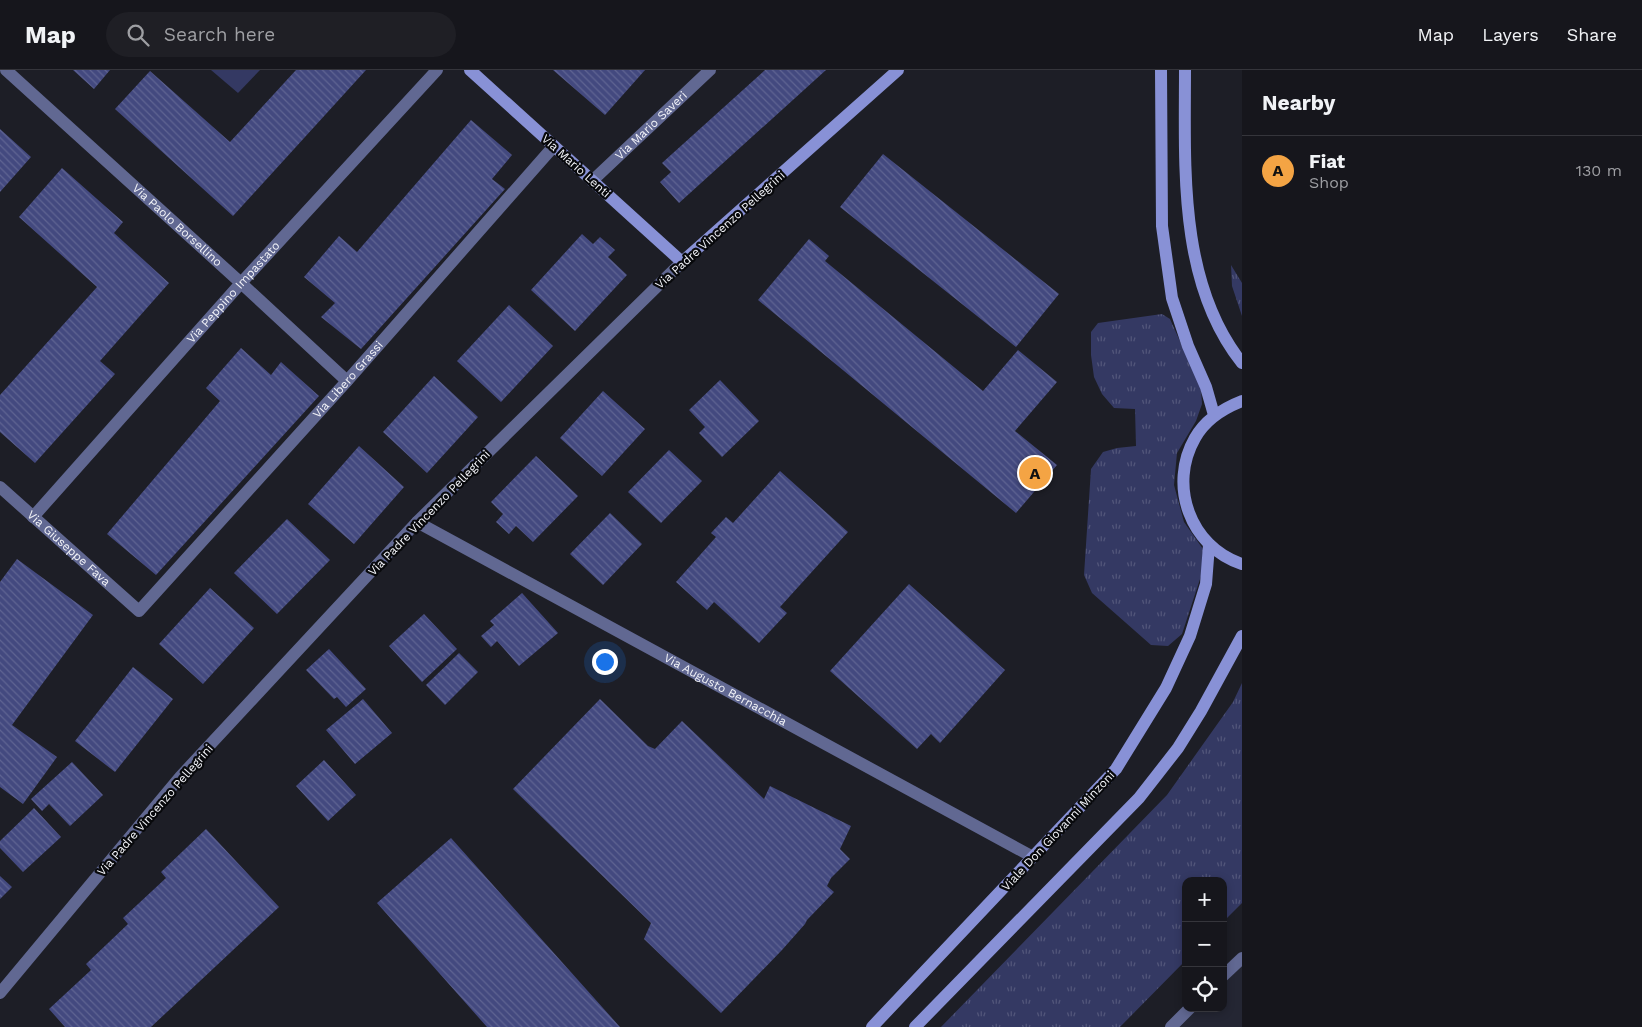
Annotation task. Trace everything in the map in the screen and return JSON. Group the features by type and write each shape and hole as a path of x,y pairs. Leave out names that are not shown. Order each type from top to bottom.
{"main road":[{"name":"Via Mario Lenti","path":"470,70 682,262"},
{"name":"Via Padre Vincenzo Pellegrini","path":"682,262 898,70"},
{"path":"1161,70 1162,226 1172,298 1188,346 1206,387 1214,415"},
{"path":"1185,70 1187,205 1194,250 1206,297 1228,346 1242,363"},
{"path":"1242,400 1214,415 1195,437 1184,465 1183,493 1192,522 1209,545 1223,556 1242,564"},
{"name":"Viale Don Giovanni Minzoni","path":"872,1027 1116,769 1166,688 1190,636 1206,584 1209,545"},
{"path":"915,1027 1139,798 1178,748 1201,711 1242,636"}],"street":[{"name":"Via Paolo Borsellino","path":"6,70 347,381"},
{"name":"Via Peppino Impastato","path":"34,517 241,283 438,70"},
{"name":"Via Mario Saveri","path":"592,181 710,70"},
{"name":"Via Libero Grassi","path":"139,611 347,381 554,146"},
{"name":"Via Padre Vincenzo Pellegrini","path":"0,993 180,777 417,522 682,262"},
{"name":"Via Giuseppe Fava","path":"0,487 139,611"},
{"name":"Via Augusto Bernacchia","path":"417,522 1033,857"},
{"path":"1227,972 1242,958"},
{"path":"1171,1027 1186,1012"}],"shaded area":[{"path":"1242,958 1242,1027 1171,1027 1186,1012 1227,1012 1227,972"}],"green space":[{"path":"211,70 260,70 238,93"},
{"path":"1231,265 1242,283 1242,316 1232,286"},
{"path":"1162,314 1170,319 1201,388 1202,404 1196,421 1177,453 1174,485 1184,522 1203,549 1202,573 1182,634 1168,646 1151,645 1092,593 1084,575 1091,469 1103,452 1136,446 1135,409 1114,408 1102,394 1094,377 1091,355 1091,332 1098,323"},
{"path":"1242,683 1242,903 1227,918 1227,877 1182,877 1182,964 1120,1027 941,1027 1167,795 1233,702"}],"building":[{"path":"73,70 110,70 94,89"},
{"path":"296,70 366,70 233,216 115,109 150,71 230,142"},
{"path":"553,70 645,70 605,115"},
{"path":"765,70 826,70 679,203 660,182 671,172 662,163"},
{"path":"471,120 512,155 492,179 505,189 361,349 321,317 335,303 304,277 339,236 357,252"},
{"path":"0,129 31,157 0,192"},
{"path":"883,154 1059,294 1016,347 840,207"},
{"path":"62,168 123,222 114,233 169,283 100,361 115,374 35,463 0,432 0,395 97,287 19,217"},
{"path":"582,234 593,244 600,237 615,250 608,257 627,275 575,331 531,290"},
{"path":"809,239 829,256 825,261 983,391 1018,350 1057,382 1015,431 1057,465 1016,513 758,300"},
{"path":"509,305 553,346 501,402 457,361"},
{"path":"241,348 271,375 281,362 319,396 156,575 107,534 220,401 206,388"},
{"path":"434,376 478,417 427,473 383,432"},
{"path":"720,380 759,421 722,457 699,433 705,427 689,410"},
{"path":"603,391 645,429 602,476 560,438"},
{"path":"359,446 404,487 354,544 308,504"},
{"path":"669,450 702,481 661,523 628,492"},
{"path":"536,456 578,496 533,542 516,526 509,534 496,522 503,514 491,502"},
{"path":"780,471 848,532 780,607 787,613 759,643 714,602 707,610 676,582 716,537 711,533 726,517 733,523"},
{"path":"610,513 642,544 603,585 570,554"},
{"path":"287,519 330,560 277,614 234,573"},
{"path":"17,559 93,615 12,725 57,757 23,804 0,787 0,582"},
{"path":"909,584 1005,670 940,743 931,734 917,749 830,671"},
{"path":"210,588 254,628 203,684 159,644"},
{"path":"522,593 558,633 519,666 497,641 491,647 481,636 494,625 490,621"},
{"path":"424,614 457,649 422,682 389,646"},
{"path":"329,649 366,689 346,707 337,697 334,699 306,670"},
{"path":"459,653 478,672 445,705 426,685"},
{"path":"133,667 173,699 115,772 75,741"},
{"path":"363,699 392,733 355,764 326,730"},
{"path":"600,699 648,746 655,749 682,721 764,799 770,786 851,826 840,849 850,859 831,878 827,886 834,892 782,950 721,1013 644,939 651,923 513,789"},
{"path":"324,760 356,795 328,821 296,786"},
{"path":"72,762 103,795 70,826 49,804 42,811 31,799"},
{"path":"34,808 61,837 23,872 0,848 0,841"},
{"path":"206,829 279,907 151,1027 65,1027 49,1009 91,970 86,964 128,924 123,918 166,878 161,872"},
{"path":"451,838 620,1027 487,1027 377,903"},
{"path":"0,876 12,887 0,899"}],"place":[{"name":"Fiat","path":"1035,473"}]}
